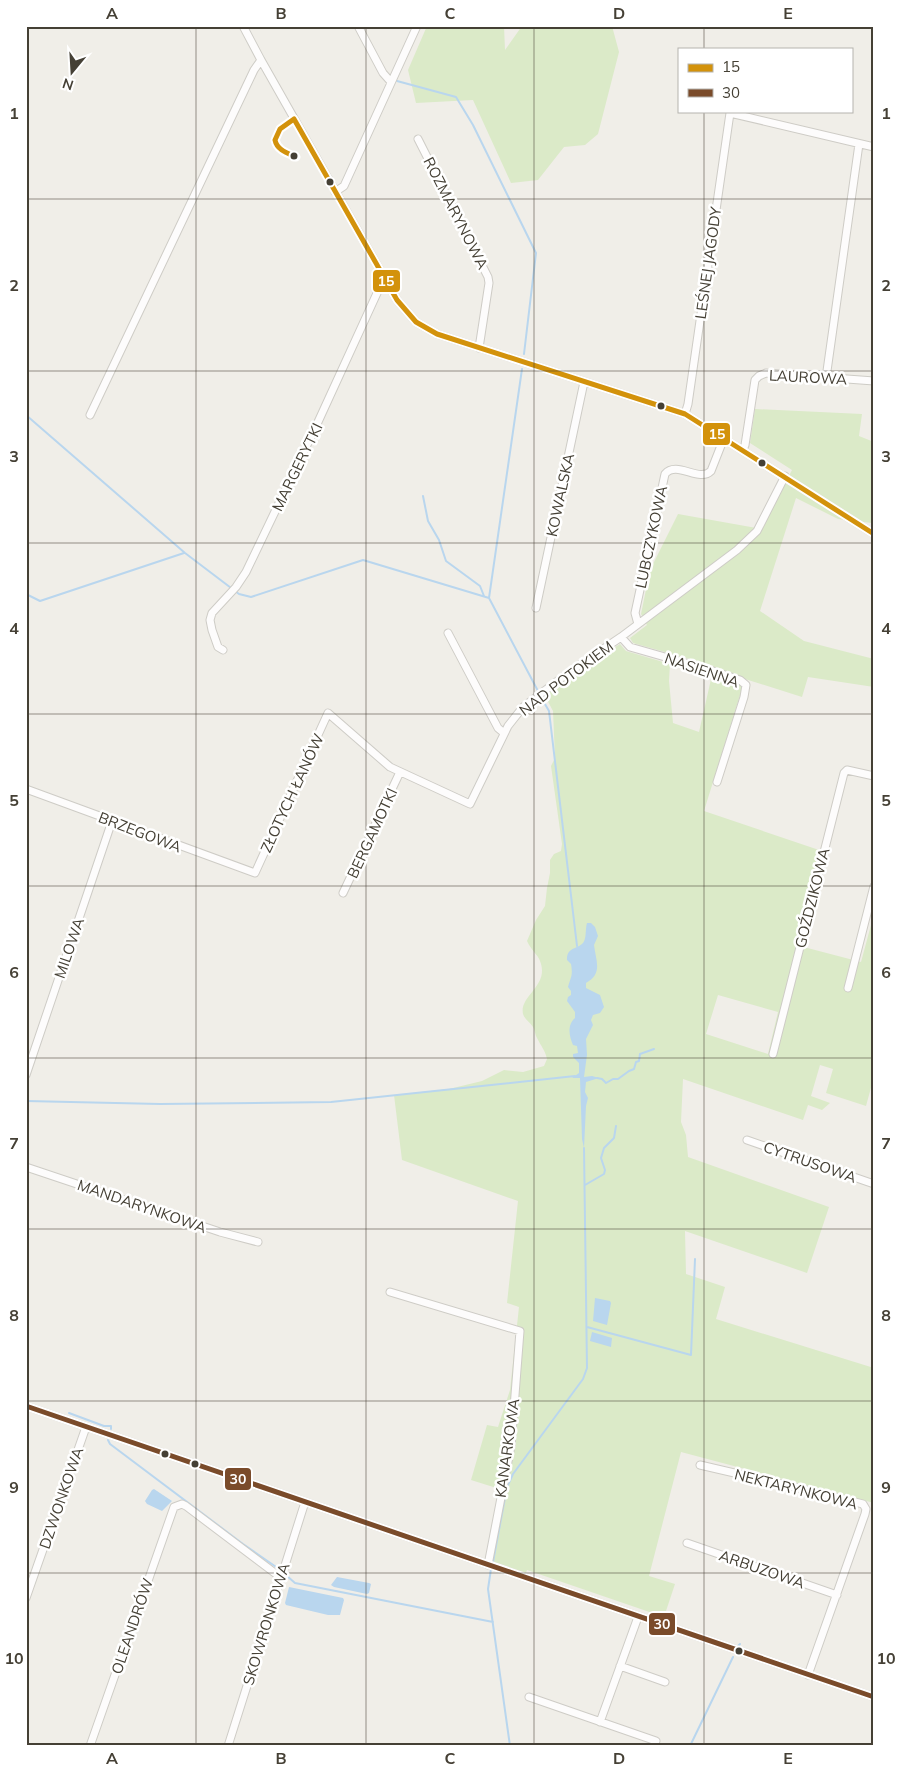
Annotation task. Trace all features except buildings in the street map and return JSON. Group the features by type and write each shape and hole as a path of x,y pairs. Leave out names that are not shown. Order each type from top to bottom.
{"street":[{"path":"243,26 387,282 401,305 416,322 437,334 685,414 874,534"},
{"path":"358,26 383,73 391,82"},
{"path":"334,189 344,186 417,26"},
{"path":"90,416 254,70 261,60"},
{"name":"LEŚNEJ JAGODY","path":"685,414 730,113 859,144"},
{"name":"ROZMARYNOWA","path":"418,139 488,278 489,284 479,348"},
{"path":"826,378 859,144 874,147"},
{"name":"MARGERYTKI","path":"221,648 210,620 212,613 236,587 246,572 378,291 387,282"},
{"name":"LAUROWA","path":"743,450 755,380 759,376 766,373 874,381"},
{"name":"KOWALSKA","path":"536,608 584,382"},
{"name":"LUBCZYKOWA","path":"638,624 635,613 665,474 668,470 674,469 703,475 708,474 724,438"},
{"name":"NAD POTOKIEM","path":"328,713 390,767 470,804 504,733 523,708 568,673 621,637 738,550 757,531 785,476"},
{"path":"448,633 498,728 504,733"},
{"name":"NASIENNA","path":"621,637 630,646 740,680 746,685 744,697 717,782"},
{"name":"ZŁOTYCH ŁANÓW","path":"255,873 328,713"},
{"name":"GOŹDZIKOWA","path":"773,1054 844,773 847,770 874,776"},
{"name":"BERGAMOTKI","path":"343,893 400,772"},
{"name":"BRZEGOWA","path":"26,789 255,873"},
{"name":"MILOWA","path":"26,1075 112,821"},
{"path":"848,988 874,886"},
{"name":"CYTRUSOWA","path":"747,1140 874,1184"},
{"name":"MANDARYNKOWA","path":"26,1167 220,1232 258,1242"},
{"name":"KANARKOWA","path":"390,1292 520,1331 511,1446 488,1565"},
{"path":"26,1406 874,1698"},
{"name":"DZWONKOWA","path":"26,1598 86,1427"},
{"name":"NEKTARYNKOWA","path":"700,1465 863,1504 866,1508 808,1675"},
{"name":"SKOWRONKOWA","path":"228,1746 305,1502"},
{"name":"OLEANDRÓW","path":"90,1746 174,1507 182,1504 186,1506 280,1577"},
{"name":"ARBUZOWA","path":"687,1543 837,1595"},
{"path":"600,1722 638,1617"},
{"path":"620,1666 665,1682"},
{"path":"529,1697 656,1741"}],"green space":[{"path":"427,26 504,26 505,50 522,26 612,26 619,52 598,134 585,145 564,147 538,180 511,183 473,100 416,103 408,70"},
{"path":"755,409 862,414 859,436 874,442 874,518 872,523 838,519 796,498 760,611 804,641 874,659 874,687 808,677 802,697 745,679 704,811 819,850 796,945 861,962 874,914 874,1084 872,1084 866,1106 826,1093 833,1069 820,1065 811,1096 830,1103 822,1110 808,1105 803,1120 683,1079 681,1122 686,1135 688,1157 829,1207 807,1273 685,1231 686,1274 725,1287 716,1319 874,1368 874,1503 681,1452 649,1576 675,1584 664,1617 527,1570 526,1573 493,1562 506,1491 471,1480 487,1425 498,1427 510,1390 519,1307 507,1303 518,1201 402,1160 394,1095 449,1089 482,1081 504,1070 523,1072 544,1066 547,1059 546,1056 533,1027 523,1014 523,1007 525,1001 538,984 542,970 539,959 527,941 536,920 545,906 550,860 554,854 561,851 562,844 551,766 555,758 553,711 545,696 579,670 620,644 626,651 670,664 669,681 673,723 699,732 714,666 633,643 630,638 647,625 641,614 650,570 678,514 762,529 792,470 750,443","holes":["718,995 778,1012 768,1054 706,1034"]}],"water":[{"path":"587,923 591,923 595,927 598,936 594,945 597,971 595,976 586,983 586,988 600,995 604,1007 600,1013 593,1015 591,1020 593,1025 586,1039 587,1055 584,1077 592,1076 599,1078 586,1082 585,1092 588,1098 584,1148 580,1078 572,1078 579,1073 579,1063 573,1057 573,1054 578,1053 577,1046 573,1045 570,1034 570,1027 575,1018 575,1012 567,1001 571,995 568,987 572,971 567,956 570,951 584,942"},
{"path":"595,1298 610,1301 611,1303 607,1325 593,1321"},
{"path":"592,1332 612,1338 611,1347 590,1341"},
{"path":"154,1489 172,1501 162,1511 147,1504 145,1501"},
{"path":"337,1577 371,1584 369,1593 334,1587 331,1585"},
{"path":"289,1587 343,1598 340,1615 328,1615 286,1605"}],"waterway":[{"path":"397,81 456,97 473,125 536,253 524,354"},
{"path":"522,369 489,598 538,691"},
{"path":"26,415 185,553 239,594 251,597 363,560 489,598"},
{"path":"423,496 428,521 439,540 446,561 480,586 484,596"},
{"path":"26,594 40,601 184,553"},
{"path":"542,699 549,711 577,946"},
{"path":"597,1078 602,1079 606,1083 613,1079 618,1079 634,1069 636,1062 639,1061 640,1054 654,1049"},
{"path":"26,1101 160,1104 331,1102 575,1076"},
{"path":"585,1185 604,1174 605,1170 601,1158 604,1148 614,1138 616,1126"},
{"path":"493,1562 507,1487 513,1474 583,1379 587,1368 584,1148"},
{"path":"587,1327 691,1355 695,1259"},
{"path":"69,1413 104,1426 111,1426 111,1429"},
{"path":"108,1440 110,1444 279,1569"},
{"path":"491,1569 488,1589 510,1746"},
{"path":"287,1576 295,1583 493,1622"},
{"path":"690,1746 733,1657"}],"transit line":[{"name":"15","path":"294,119 397,300 416,322 437,334 685,414 874,534"},
{"name":"15","path":"294,119 280,129 275,140 280,149 296,157"},
{"name":"30","path":"26,1406 874,1697"}]}
